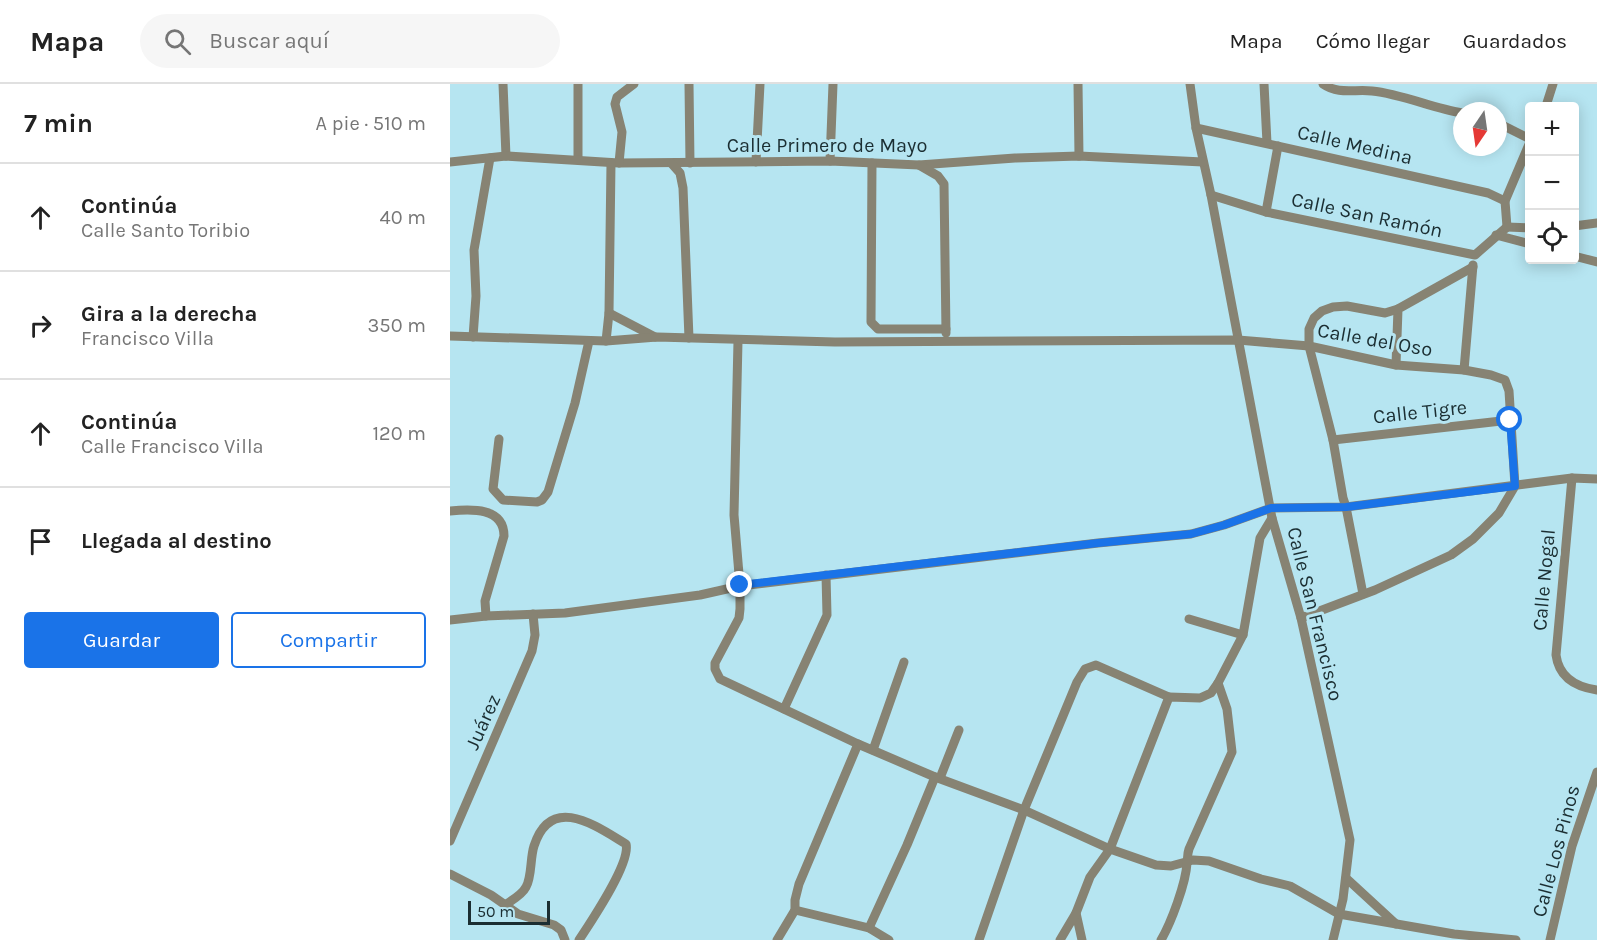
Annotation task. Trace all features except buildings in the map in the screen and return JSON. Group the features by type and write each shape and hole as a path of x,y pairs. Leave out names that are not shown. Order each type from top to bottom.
{"street":[{"path":"503,84 506,156"},
{"path":"578,84 578,159"},
{"path":"606,342 615,163 622,132 615,104 617,97 634,84"},
{"path":"689,84 690,163"},
{"path":"756,162 760,84"},
{"path":"830,161 833,84"},
{"path":"1078,84 1079,156"},
{"name":"Calle San Francisco","path":"1190,84 1196,128 1211,195 1271,513 1301,618 1350,840 1346,878 1333,940"},
{"path":"1264,84 1267,143"},
{"path":"1323,84 1332,90 1349,92 1370,87 1453,110"},
{"path":"1547,102 1553,84"},
{"name":"Calle Medina","path":"1196,128 1488,193 1505,201"},
{"path":"1507,128 1525,137"},
{"path":"1266,212 1278,146"},
{"path":"1507,226 1505,201 1525,152"},
{"name":"Calle Primero de Mayo","path":"450,162 506,156 615,163 830,161 919,165 1079,156 1203,162"},
{"path":"474,337 476,296 474,249 490,158"},
{"path":"872,163 871,322 878,329 946,329"},
{"path":"672,164 680,173 683,188 689,338"},
{"path":"919,165 941,178 944,184 946,341"},
{"name":"Calle San Ramón","path":"1211,195 1266,212 1475,255"},
{"path":"1579,226 1597,224"},
{"path":"1464,370 1475,255 1507,226 1525,228"},
{"path":"1496,235 1525,243"},
{"path":"1579,257 1597,262"},
{"path":"1363,594 1333,440 1309,346 1309,329 1314,318 1322,311 1333,307 1347,306 1385,313 1398,309 1473,267"},
{"path":"1396,365 1398,309"},
{"path":"609,313 657,337"},
{"name":"Calle del Oso","path":"450,336 606,342 657,337 738,341 1238,340 1309,346 1396,365 1464,370 1491,375 1505,380 1509,391 1510,420"},
{"path":"499,439 493,489 503,500 537,502 542,500 548,492 575,403 589,341"},
{"path":"738,341 734,515 740,585 739,618 715,663 720,679 858,744 1024,810 1110,849 1156,865 1170,866 1193,860 1209,861 1261,879 1290,886 1339,914 1454,934 1516,940"},
{"path":"1301,618 1452,555 1499,513 1515,486 1510,420"},
{"name":"Calle Tigre","path":"1333,440 1510,420"},
{"path":"450,620 486,616 565,613 700,595 740,585 1191,534 1271,513 1346,507 1572,478 1597,479"},
{"name":"Calle Nogal","path":"1572,478 1556,655 1558,666 1570,681 1578,686 1597,690"},
{"path":"450,511 484,512 498,518 504,527 504,536 485,601 486,616"},
{"path":"979,940 1024,810 1077,682 1085,669 1096,665 1169,697 1200,698 1211,693 1243,635 1260,538 1271,513"},
{"path":"784,709 827,615 826,575"},
{"name":"Juárez","path":"450,841 532,651 535,635 533,614"},
{"path":"1189,619 1243,635"},
{"path":"873,750 904,662"},
{"path":"1161,940 1169,925 1188,862 1186,856 1232,752 1227,709 1218,683"},
{"path":"1060,940 1076,913 1090,877 1110,849 1169,697"},
{"path":"869,928 959,730"},
{"path":"777,940 795,910 799,884 858,744"},
{"name":"Calle Los Pinos","path":"1550,940 1572,846 1597,774"},
{"path":"505,905 525,890 529,882 534,845 543,826 559,818 589,821 626,844 627,848 626,857 614,883 579,940"},
{"path":"450,874 491,895 520,915 554,925 561,930 565,940"},
{"path":"1346,878 1396,924"},
{"path":"795,910 869,928 889,940"},
{"path":"1076,913 1082,940"}],"route":[{"path":"740,585 1191,534 1271,508 1346,507 1515,486 1510,420"}]}
